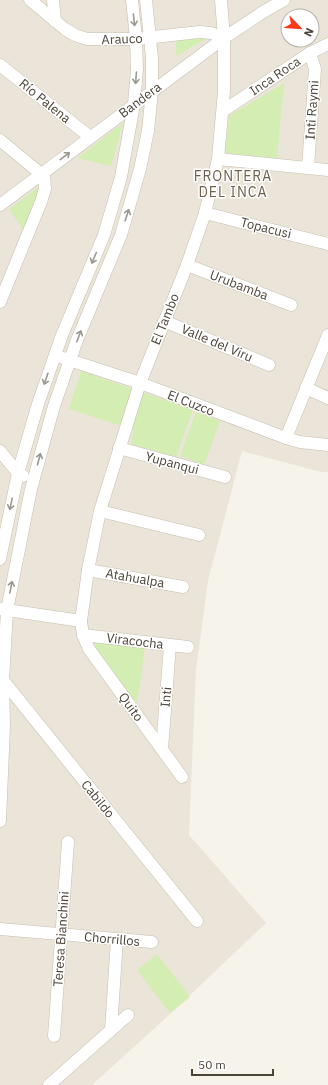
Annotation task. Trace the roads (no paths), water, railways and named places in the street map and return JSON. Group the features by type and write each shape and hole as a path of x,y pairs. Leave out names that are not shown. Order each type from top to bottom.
{"street":[{"name":"Arauco","path":"30,0 55,21 75,35 87,39 136,39 199,32 212,33 224,38"},
{"path":"53,0 55,21"},
{"path":"1,553 18,474 38,404 54,355 110,217 120,178 134,104 137,70 136,39 132,0"},
{"path":"0,820 4,726 1,679 3,609 34,480 54,406 85,319 121,235 144,150 152,91 152,58 146,0"},
{"name":"El Tambo","path":"83,635 81,621 88,570 100,511 140,383 187,265 205,213 218,159 224,91 224,38 221,0"},
{"name":"Bandera","path":"0,205 224,38 284,0"},
{"name":"Inca Roca","path":"223,111 310,53 328,44"},
{"name":"Inti Raymi","path":"308,167 315,69 310,53"},
{"name":"Río Palena","path":"0,64 90,137"},
{"path":"0,140 42,173 45,189 41,202 4,283 0,302"},
{"path":"218,159 328,170"},
{"name":"Topacusi","path":"205,213 328,244"},
{"name":"Urubamba","path":"187,265 291,305"},
{"name":"Valle del Viru","path":"164,321 270,365"},
{"path":"286,438 328,335"},
{"name":"El Cuzco","path":"54,355 140,383 286,438 300,442 328,445"},
{"path":"306,388 328,398"},
{"name":"Yupanqui","path":"119,448 225,477"},
{"path":"0,451 18,474 34,480"},
{"path":"100,511 199,534"},
{"name":"Atahualpa","path":"88,570 183,587"},
{"path":"3,609 81,621"},
{"name":"Viracocha","path":"83,635 188,647"},
{"name":"Quito","path":"83,635 89,649 182,777"},
{"name":"Inti","path":"162,749 170,645"},
{"name":"Cabildo","path":"1,679 197,921"},
{"name":"Teresa Bianchini","path":"54,1036 68,842"},
{"name":"Chorrillos","path":"0,930 152,942"},
{"path":"111,1030 117,939"},
{"path":"49,1085 128,1015"}],"district":[{"name":"FRONTERA DEL INCA","path":"233,184"}]}
